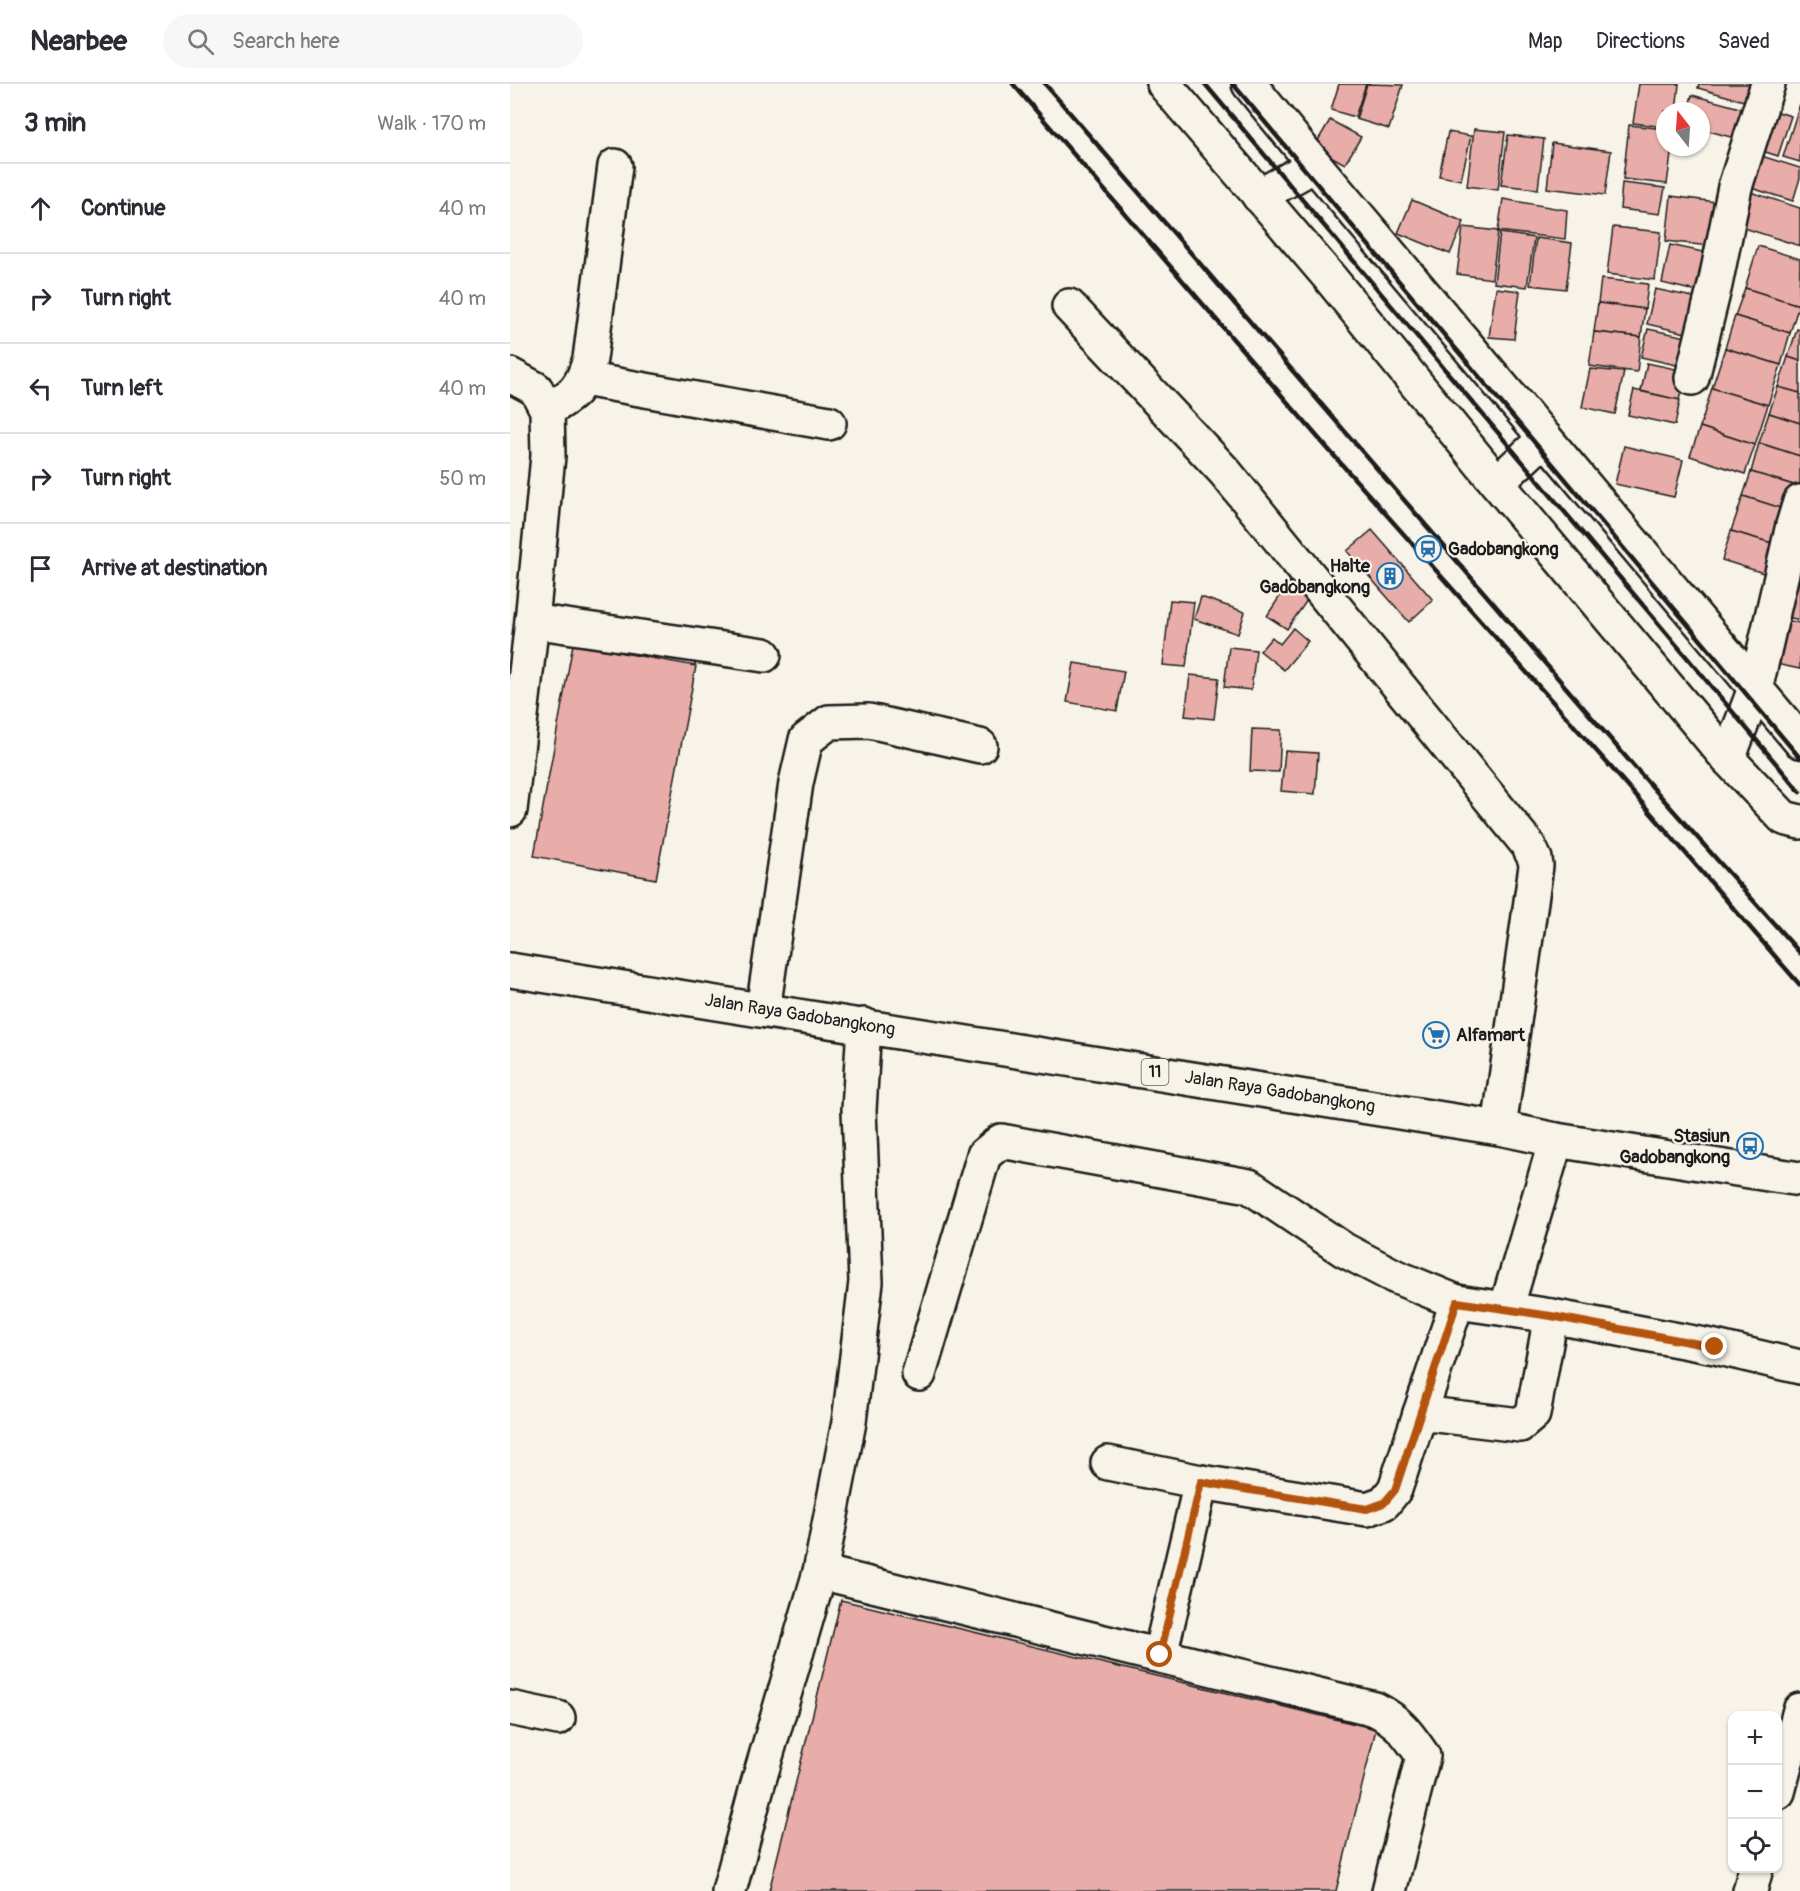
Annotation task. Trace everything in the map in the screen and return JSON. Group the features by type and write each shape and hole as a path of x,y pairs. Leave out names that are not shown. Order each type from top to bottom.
{"main road":[{"path":"1164,84 1330,278 1497,483 1728,759 1784,818 1800,822"},
{"path":"1249,84 1800,741"},
{"path":"1692,378 1735,187 1768,84"},
{"path":"1259,196 1315,165"},
{"path":"547,410 575,391 584,379 590,359 615,166"},
{"path":"1069,306 1225,472 1528,845 1536,866 1498,1128"},
{"path":"510,375 536,389 547,410 548,456 532,621 511,789"},
{"path":"584,379 829,423"},
{"path":"1497,483 1545,438"},
{"path":"1728,759 1756,686 1800,502"},
{"path":"532,621 764,656"},
{"path":"763,1010 796,783 806,740 829,722 869,721 980,746"},
{"name":"Jalan Raya Gadobangkong","path":"510,970 864,1025 1800,1179"},
{"path":"729,1891 820,1572 849,1422 866,1282 859,1110 864,1025"},
{"path":"1506,1310 1556,1140"},
{"path":"919,1374 984,1155 1001,1141 1249,1186 1344,1250 1394,1276 1457,1302 1551,1316 1715,1347 1800,1366"},
{"path":"1108,1463 1201,1482 1367,1509 1384,1503 1395,1490 1457,1302"},
{"path":"1420,1413 1520,1425 1533,1414 1551,1316"},
{"path":"1160,1655 1201,1482"},
{"path":"820,1572 1375,1709 1392,1717 1405,1730 1423,1756 1389,1891"},
{"path":"510,1708 558,1718"},
{"path":"1782,1777 1800,1710"},
{"path":"1750,1891 1755,1873"}],"building":[{"path":"1339,84 1366,84 1355,117 1331,110"},
{"path":"1367,84 1403,85 1389,129 1356,119"},
{"path":"1639,84 1679,84 1677,102 1656,102 1656,126 1633,123"},
{"path":"1699,84 1757,84 1751,103 1698,88"},
{"path":"1692,95 1751,111 1742,140 1710,131 1710,102 1690,102"},
{"path":"1800,104 1800,162 1783,157"},
{"path":"1765,108 1791,116 1778,156 1753,148"},
{"path":"1330,120 1361,137 1345,164 1314,147"},
{"path":"1629,125 1656,128 1656,156 1671,156 1667,184 1623,179"},
{"path":"1474,129 1505,132 1498,190 1467,186"},
{"path":"1448,132 1471,136 1461,180 1439,176"},
{"path":"1508,135 1544,139 1538,189 1501,185"},
{"path":"1552,143 1611,151 1605,195 1547,188"},
{"path":"1755,154 1800,168 1800,178 1793,201 1745,186"},
{"path":"1622,183 1665,188 1660,214 1620,209"},
{"path":"1747,191 1800,208 1800,246 1735,225"},
{"path":"1671,196 1723,203 1718,247 1666,241"},
{"path":"1503,199 1567,210 1565,239 1498,231"},
{"path":"1412,200 1464,222 1450,254 1398,233"},
{"path":"1463,227 1498,231 1492,279 1457,274"},
{"path":"1613,227 1661,232 1655,280 1607,274"},
{"path":"1500,233 1534,238 1527,287 1494,283"},
{"path":"1536,238 1572,243 1566,289 1530,285"},
{"path":"1670,245 1717,255 1708,294 1662,283"},
{"path":"1758,246 1800,259 1799,305 1745,288"},
{"path":"1601,279 1648,284 1645,309 1598,303"},
{"path":"1496,288 1520,291 1514,339 1489,337"},
{"path":"1745,288 1799,305 1790,333 1735,316"},
{"path":"1655,289 1707,300 1699,336 1647,324"},
{"path":"1598,303 1645,309 1641,337 1594,332"},
{"path":"1735,316 1790,333 1781,365 1725,348"},
{"path":"1648,329 1696,339 1690,368 1641,357"},
{"path":"1797,329 1800,330 1800,361 1788,357"},
{"path":"1594,332 1641,337 1637,372 1589,366"},
{"path":"1725,348 1781,365 1768,405 1712,388"},
{"path":"1788,357 1800,361 1800,393 1778,387"},
{"path":"1647,363 1685,371 1679,400 1641,391"},
{"path":"1590,369 1624,372 1615,414 1582,407"},
{"path":"1778,387 1800,393 1800,423 1769,413"},
{"path":"1712,388 1768,405 1755,445 1700,427"},
{"path":"1634,390 1680,400 1675,425 1628,415"},
{"path":"1769,413 1800,423 1800,456 1759,443"},
{"path":"1700,427 1755,445 1745,474 1690,456"},
{"path":"1759,443 1800,456 1800,487 1751,472"},
{"path":"1624,446 1683,460 1674,497 1615,484"},
{"path":"1751,472 1800,487 1793,512 1743,496"},
{"path":"1743,496 1793,512 1782,546 1731,531"},
{"name":"Halte Gadobangkong","path":"1372,530 1433,600 1409,622 1347,551"},
{"path":"1731,531 1782,546 1773,576 1722,560"},
{"path":"1787,570 1800,573 1800,620 1778,615"},
{"path":"1289,582 1310,596 1287,629 1267,616"},
{"path":"1201,597 1245,612 1238,634 1194,619"},
{"path":"1170,600 1194,602 1186,667 1163,665"},
{"path":"1776,618 1800,623 1800,669 1766,662"},
{"path":"1293,628 1308,641 1284,670 1260,651 1272,637 1280,644"},
{"path":"573,644 696,666 656,879 534,856"},
{"path":"1229,647 1256,650 1251,690 1224,687"},
{"path":"1074,663 1124,671 1117,711 1067,702"},
{"path":"1190,675 1219,678 1214,719 1185,716"},
{"path":"1252,729 1281,730 1279,772 1250,771"},
{"path":"1285,751 1318,753 1315,794 1281,791"},
{"path":"841,1600 1376,1729 1336,1891 769,1891"}],"railway":[{"path":"1013,84 1321,441 1616,773 1800,985"},
{"path":"1045,84 1632,764 1800,953"},
{"path":"1205,84 1800,792"},
{"path":"1233,84 1800,758"}],"place":[{"name":"Gadobangkong","path":"1428,549"},
{"name":"Halte Gadobangkong","path":"1390,576"},
{"name":"Alfamart","path":"1436,1035"},
{"name":"Stasiun Gadobangkong","path":"1750,1146"}],"route":[{"path":"1160,1655 1201,1482 1367,1509 1384,1503 1395,1490 1457,1302 1551,1316 1715,1347"}]}
